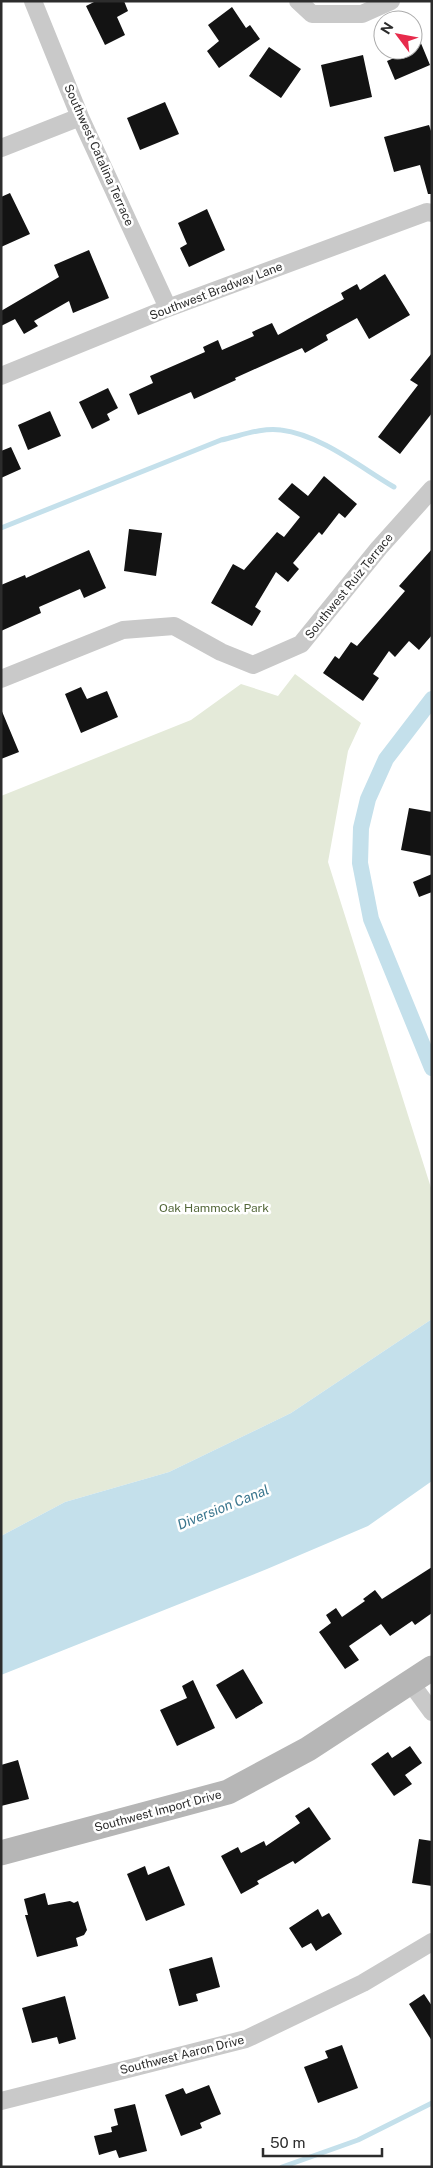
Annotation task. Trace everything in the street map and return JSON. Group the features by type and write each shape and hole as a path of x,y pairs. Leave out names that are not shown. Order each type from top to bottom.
{"street":[{"name":"Southwest Catalina Terrace","path":"33,1 80,117 168,308"},
{"path":"298,1 312,14 362,14 391,1"},
{"path":"1,148 80,117"},
{"name":"Southwest Bradway Lane","path":"1,376 168,308 428,212 432,213"},
{"name":"Southwest Ruiz Terrace","path":"1,679 123,630 174,626 221,652 253,665 301,644 379,548 432,489"},
{"name":"Southwest Import Drive","path":"1,1853 228,1792 308,1750 432,1668"},
{"path":"410,1682 432,1712"},
{"name":"Southwest Aaron Drive","path":"1,2101 246,2039 363,1983 432,1942"}],"green space":[{"name":"Oak Hammock Park","path":"295,674 361,723 348,751 328,862 432,1191 432,1319 291,1413 169,1472 65,1502 1,1536 1,796 191,720 241,684 278,696"}],"water":[{"name":"Diversion Canal","path":"432,1319 432,1481 368,1526 267,1569 1,1675 1,1536 65,1502 169,1472 291,1413"}],"building":[{"path":"96,1 124,1 128,11 117,17 125,35 105,45 86,6"},
{"path":"232,7 246,28 250,25 260,39 219,68 207,51 219,41 208,25"},
{"path":"269,47 301,69 281,98 249,76"},
{"path":"423,48 430,65 395,80 387,61 423,60"},
{"path":"363,55 372,97 330,107 321,65"},
{"path":"165,102 179,134 140,150 127,118"},
{"path":"429,125 432,134 432,194 428,194 420,165 394,172 384,137"},
{"path":"10,193 30,234 1,247 1,197"},
{"path":"207,209 225,250 189,267 180,248 187,244 178,223"},
{"path":"89,250 109,298 73,313 69,301 34,321 38,326 24,334 15,319 1,326 1,311 59,277 54,265"},
{"path":"385,274 410,315 369,339 357,318 326,335 328,340 305,353 302,348 194,399 191,392 138,415 129,394 153,383 150,376 205,352 203,347 218,340 222,350 254,336 252,332 272,323 278,335 344,299 341,293 357,284 360,290"},
{"path":"432,353 432,413 400,454 378,437 418,385 410,380"},
{"path":"108,388 118,408 107,414 110,420 92,429 79,402"},
{"path":"50,411 61,436 28,450 18,425"},
{"path":"11,447 21,469 1,478 1,451"},
{"path":"324,476 357,504 345,518 339,513 322,535 319,532 293,563 299,569 288,582 276,572 255,607 261,611 252,626 211,603 233,564 244,570 277,532 284,537 300,517 278,499 292,483 308,496"},
{"path":"129,529 162,533 156,576 124,571"},
{"path":"432,549 432,635 419,650 409,641 395,657 389,651 373,674 379,678 363,701 323,673 335,656 339,659 351,642 357,646 405,591 399,586"},
{"path":"89,550 106,588 84,598 80,589 39,607 41,613 1,631 1,585 25,575 26,578"},
{"path":"81,687 87,699 107,691 118,717 81,733 65,694"},
{"path":"1,709 19,752 1,759"},
{"path":"409,808 432,812 432,856 401,850"},
{"path":"432,874 432,892 419,897 413,882"},
{"path":"432,1567 432,1613 415,1625 412,1621 390,1636 381,1624 349,1646 359,1660 345,1669 319,1632 331,1623 326,1615 336,1608 342,1617 365,1601 363,1599 375,1590 382,1599"},
{"path":"243,1669 263,1703 236,1719 216,1685"},
{"path":"193,1680 215,1728 177,1746 160,1710 187,1698 182,1686"},
{"path":"410,1746 422,1763 405,1775 412,1784 394,1796 371,1764 388,1752 392,1758"},
{"path":"18,1760 29,1799 1,1806 1,1765"},
{"path":"309,1807 331,1839 295,1864 293,1861 257,1881 259,1884 241,1894 221,1856 238,1847 241,1853 264,1841 266,1846 300,1823 295,1816"},
{"path":"419,1839 432,1841 432,1886 412,1883"},
{"path":"145,1866 148,1875 169,1866 185,1905 146,1921 127,1874"},
{"path":"45,1893 48,1905 78,1901 87,1930 84,1935 76,1938 78,1946 37,1957 25,1915 28,1915 24,1899"},
{"path":"318,1909 322,1917 329,1913 342,1934 316,1951 311,1943 302,1948 289,1928"},
{"path":"212,1957 220,1987 196,1994 198,2001 179,2006 169,1969"},
{"path":"424,1994 432,2006 432,2041 409,2004"},
{"path":"65,1996 76,2039 59,2044 57,2037 32,2043 22,2008"},
{"path":"342,2045 358,2088 318,2103 304,2067 328,2058 325,2051"},
{"path":"209,2085 221,2114 200,2123 202,2128 181,2136 165,2095 183,2088 186,2094"},
{"path":"135,2104 147,2151 119,2158 116,2150 99,2155 94,2136 112,2132 111,2127 118,2125 114,2109"}],"waterway":[{"path":"1,528 221,440 251,432 274,429 311,438 340,453 394,487"},
{"path":"432,699 386,759 368,799 361,828 360,863 371,919 432,1068"},
{"path":"282,2167 358,2140 432,2103"}]}
